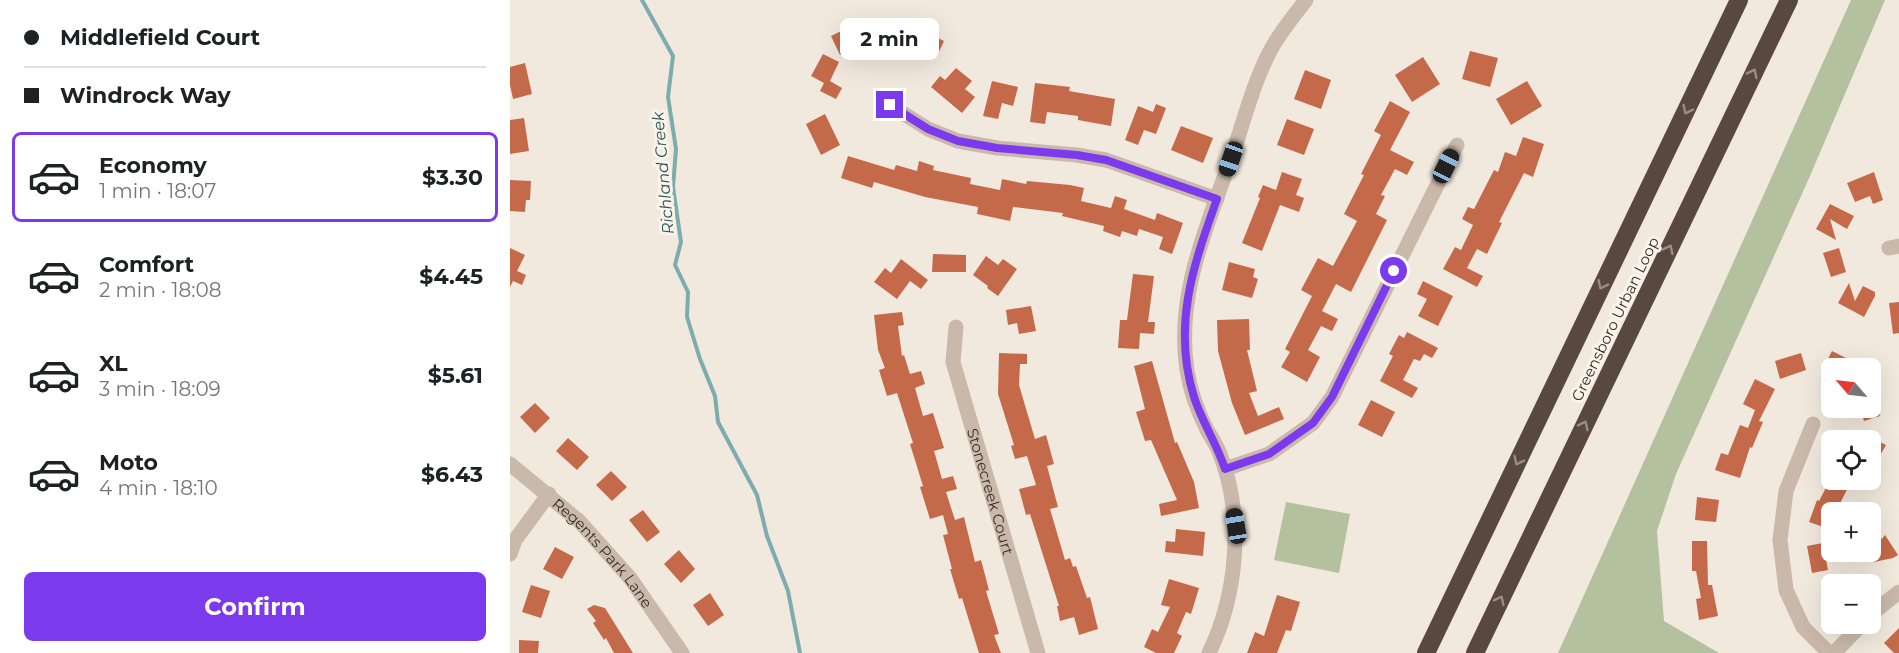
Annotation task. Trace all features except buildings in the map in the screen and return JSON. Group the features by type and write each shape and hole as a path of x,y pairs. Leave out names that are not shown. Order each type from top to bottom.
{"highway":[{"name":"Greensboro Urban Loop","path":"1426,653 1739,0"},
{"name":"Greensboro Urban Loop","path":"1474,653 1788,0"}],"street":[{"path":"1209,653 1218,634 1231,584 1236,526 1220,452 1206,428 1194,399 1187,371 1185,311 1191,275 1257,82 1273,45 1306,0"},
{"path":"890,105 928,129 958,141 997,148 1106,160 1217,199"},
{"path":"1225,469 1269,454 1313,423 1332,397 1457,145"},
{"name":"Stonecreek Court","path":"956,327 953,362 1038,653"},
{"path":"1813,423 1786,491 1780,540 1786,590 1803,627 1828,653"},
{"name":"Regents Park Lane","path":"510,464 579,521 630,578 682,653"},
{"path":"510,554 515,540 549,494"},
{"path":"1881,606 1899,592"},
{"path":"1834,653 1852,634"}],"green space":[{"path":"1851,0 1885,0 1810,176 1676,474 1657,531 1664,621 1719,653 1558,653"},
{"path":"1286,502 1350,514 1339,573 1274,560"}],"waterway":[{"name":"Richland Creek","path":"642,0 673,56 668,97 676,149 673,187 681,242 675,265 688,292 687,317 715,396 718,422 757,495 767,536 788,591 800,653"}],"route":[{"path":"890,105 928,129 958,141 997,148 1106,160 1217,199 1191,275 1185,311 1185,344 1187,371 1194,399 1206,428 1220,452 1225,469 1269,454 1313,423 1332,397 1394,271"}]}
